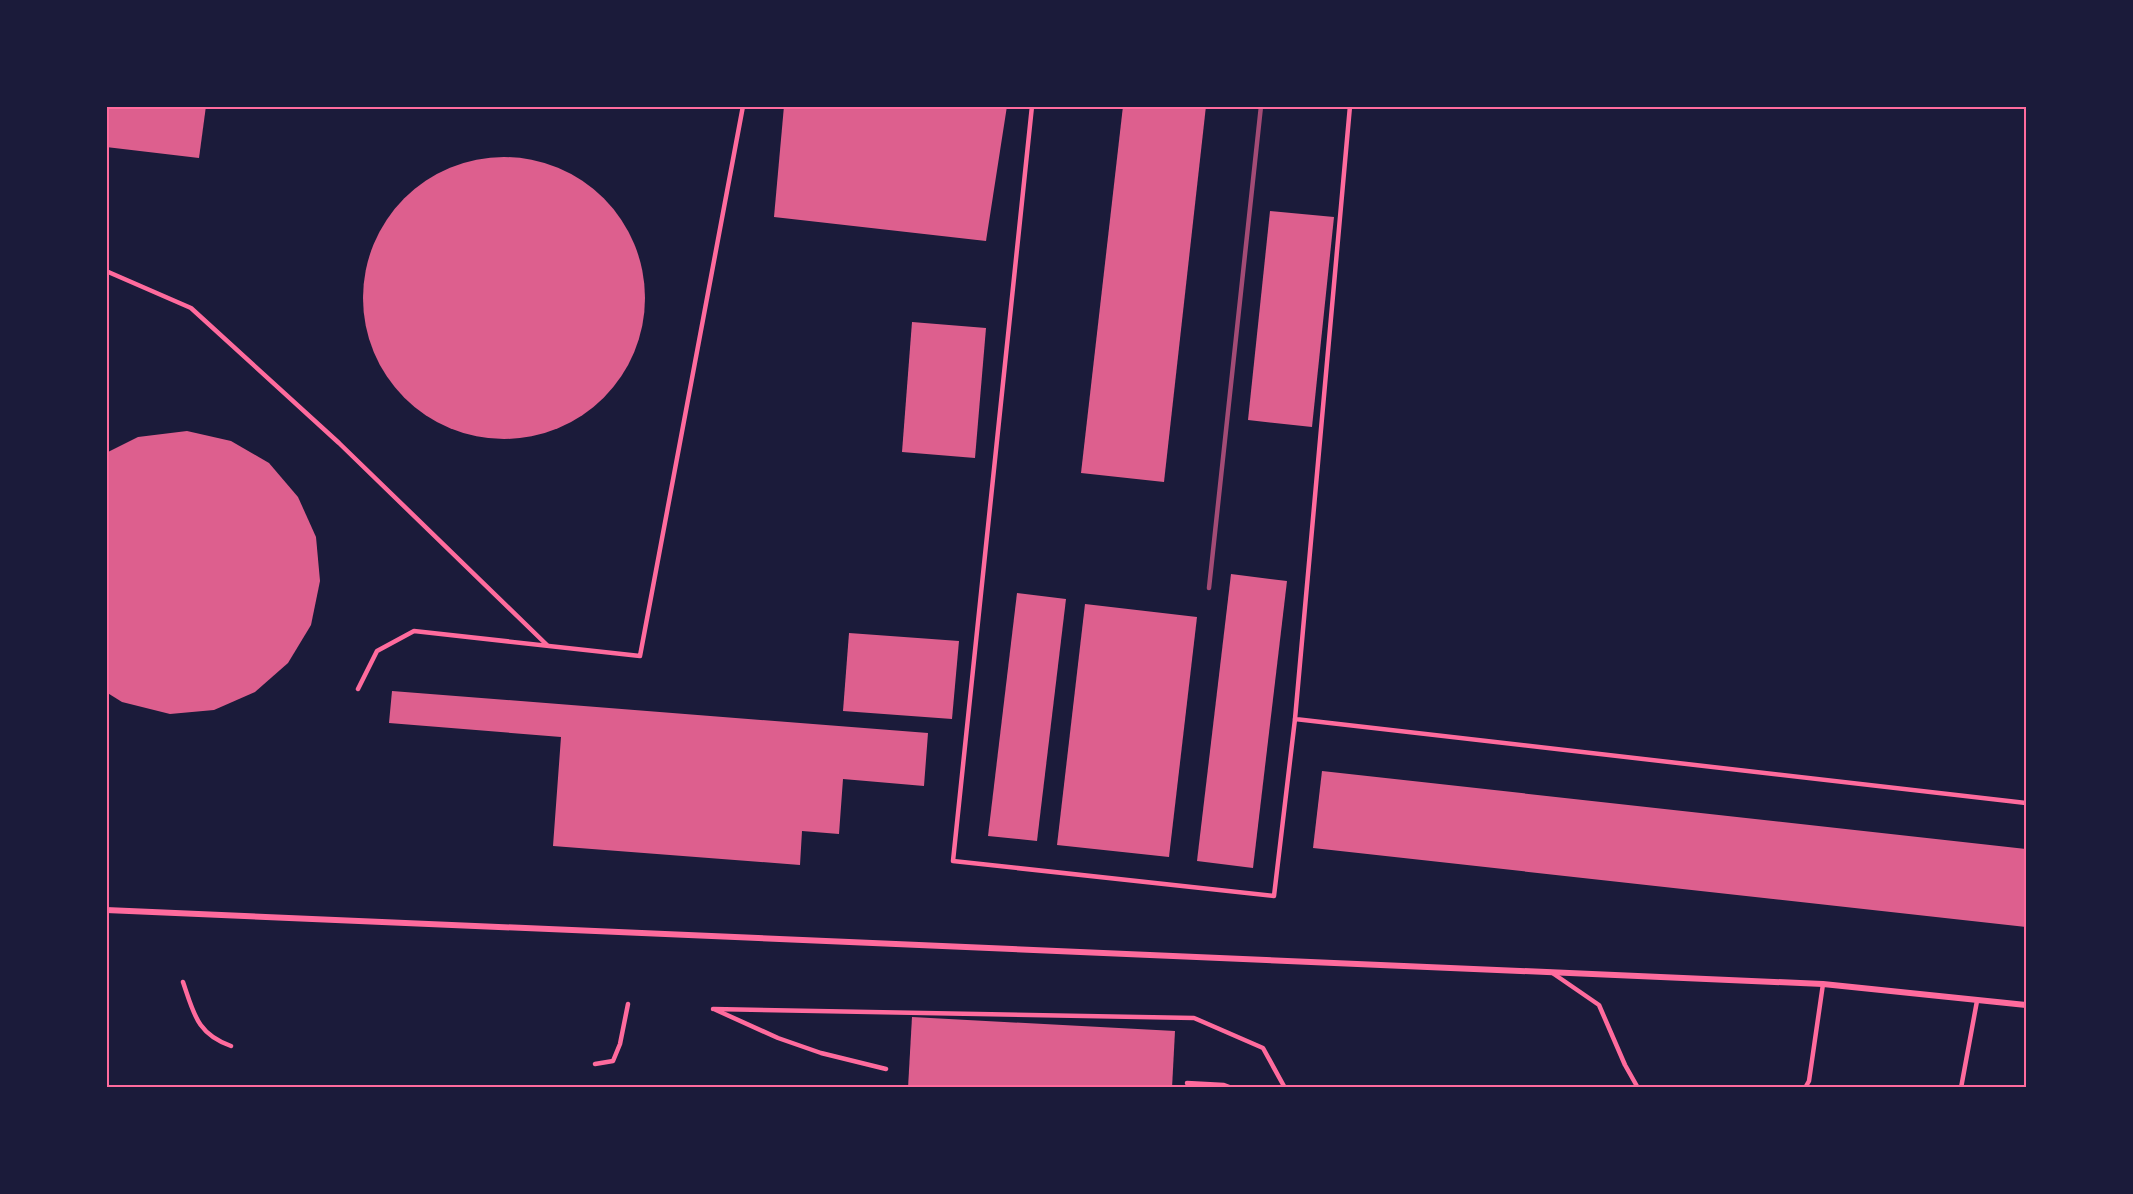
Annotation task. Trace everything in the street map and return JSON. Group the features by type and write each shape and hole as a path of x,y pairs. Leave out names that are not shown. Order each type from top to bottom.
{"street":[{"path":"106,910 1823,984 2026,1005"}],"lane":[{"path":"357,689 376,651 414,631 639,656 743,106"},
{"path":"1032,106 953,861 1274,896 1294,719 1350,106"},
{"path":"106,271 191,308 339,442 548,646"},
{"path":"1294,719 2026,803"},
{"path":"1551,972 1599,1005 1625,1065 1638,1088"},
{"path":"183,982 197,1023 215,1040 231,1046"},
{"path":"1805,1088 1809,1081 1823,984"},
{"path":"1961,1088 1977,1001"},
{"path":"595,1064 613,1061 620,1044 628,1004"},
{"path":"886,1068 821,1053 778,1038 713,1008 1194,1018 1263,1048 1285,1088"},
{"path":"1187,1083 1224,1085 1232,1088"}],"building":[{"path":"106,106 206,106 199,158 106,147"},
{"path":"784,106 1007,106 986,241 774,217"},
{"path":"1123,106 1206,106 1164,482 1081,473"},
{"path":"504,157 531,160 558,168 593,189 613,209 634,244 642,271 645,298 642,325 634,352 613,387 593,407 558,428 531,436 504,439 477,436 450,428 415,407 395,387 374,352 366,325 363,298 366,271 374,244 395,209 415,189 450,168 477,160"},
{"path":"1270,211 1334,217 1312,427 1248,420"},
{"path":"912,322 986,328 975,458 902,452"},
{"path":"187,431 231,441 269,463 298,497 316,537 320,581 311,625 288,663 255,692 214,710 170,714 122,702 106,692 106,453 138,437"},
{"path":"1231,574 1287,581 1253,868 1197,861"},
{"path":"1017,593 1066,599 1037,841 988,836"},
{"path":"1085,604 1197,617 1169,857 1057,845"},
{"path":"849,633 959,641 952,719 843,711"},
{"path":"392,691 928,733 924,786 843,779 839,834 802,831 800,865 553,846 561,737 389,723"},
{"path":"1322,771 2026,849 2026,927 1313,848"},
{"path":"912,1017 1175,1031 1172,1088 908,1088"}],"railway":[{"path":"1209,588 1261,106"}]}
